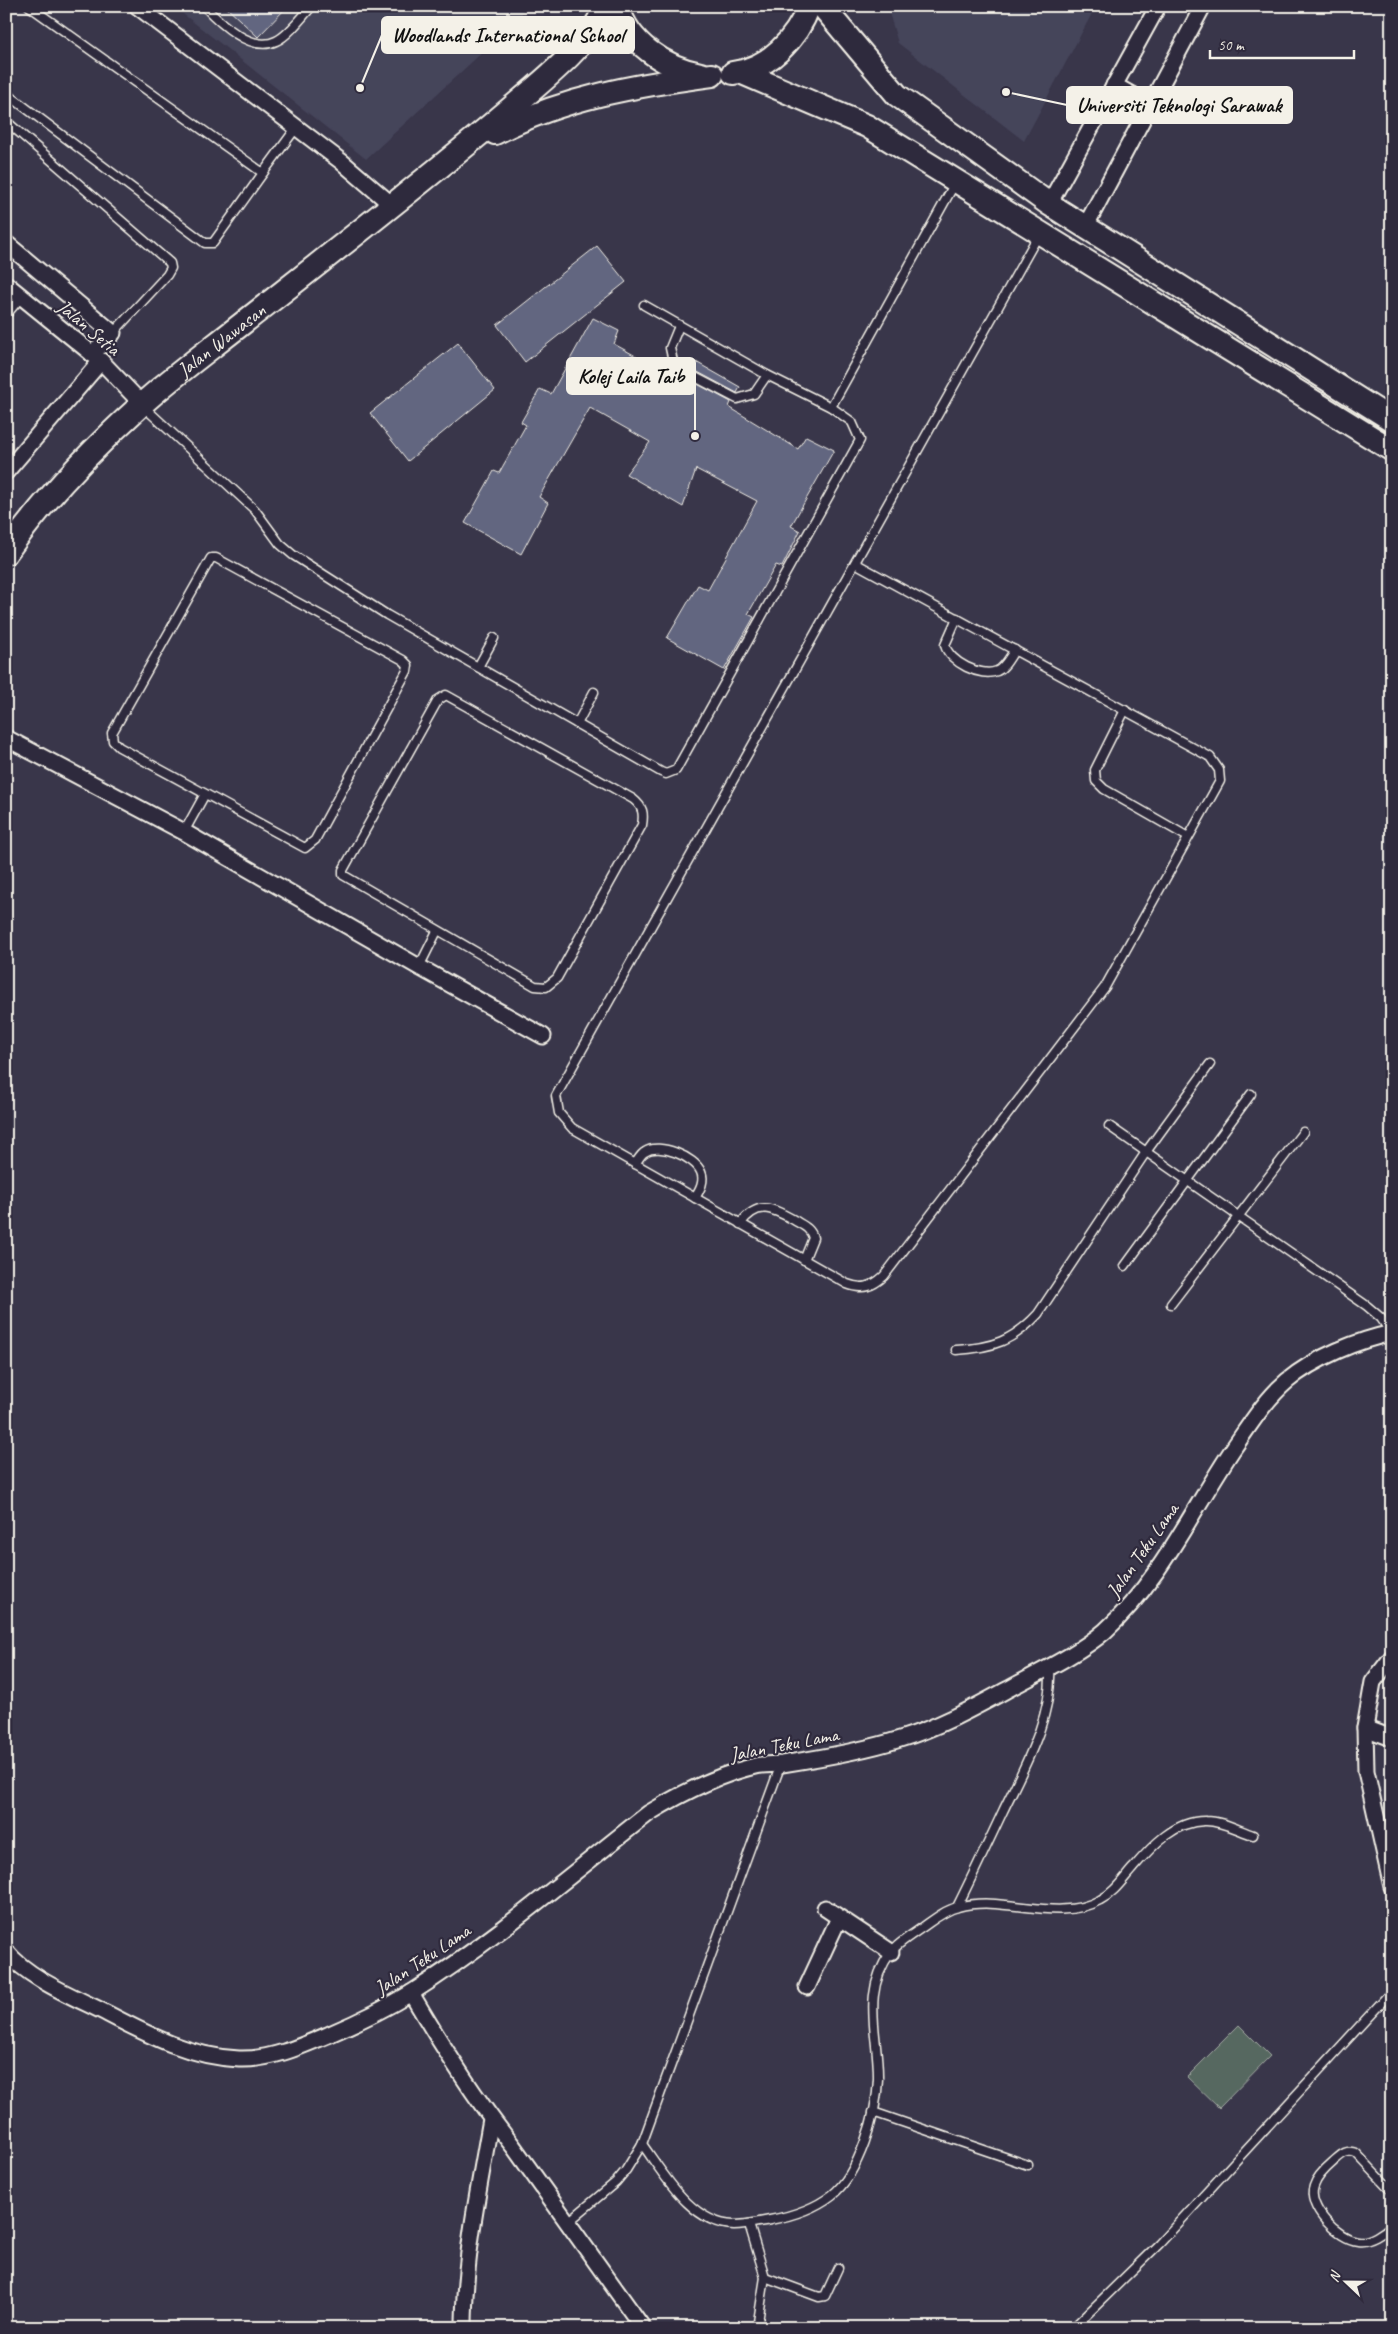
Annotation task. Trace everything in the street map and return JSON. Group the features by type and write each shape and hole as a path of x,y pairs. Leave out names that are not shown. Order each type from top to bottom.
{"main road":[{"path":"458,152 557,67 585,39 602,15 605,6"},
{"path":"618,6 634,37 657,58 685,71 712,75"},
{"path":"458,152 524,118 572,101 656,83 740,72 765,61 787,44 803,21 809,6"},
{"path":"822,6 897,95 1049,204 1392,420"},
{"path":"740,72 867,126 1039,234 1392,450"},
{"name":"Jalan Wawasan","path":"6,553 28,522 77,465 142,404 458,152"}],"street":[{"path":"137,6 296,128 392,205"},
{"path":"1049,204 1158,6"},
{"path":"1085,227 1203,6"},
{"path":"1114,85 1150,106"},
{"path":"6,243 112,333 96,357 6,472"},
{"name":"Jalan Setia","path":"6,284 96,357 142,404"},
{"path":"6,738 184,832 543,1036"},
{"name":"Jalan Teku Lama","path":"6,1951 37,1977 144,2033 198,2054 240,2059 271,2055 304,2045 370,2016 411,1993 482,1943 649,1813 677,1796 701,1784 756,1766 781,1764 900,1740 959,1715 1050,1667 1103,1632 1138,1597 1165,1559 1220,1467 1259,1410 1288,1380 1328,1356 1363,1340 1392,1333"},
{"path":"1392,1657 1373,1682 1365,1728 1366,1771 1392,1888"},
{"path":"1365,1728 1392,1738"},
{"path":"825,1908 891,1952"},
{"path":"807,1987 839,1918"},
{"path":"411,1993 441,2044 492,2120 513,2146 642,2328"},
{"path":"464,2328 467,2273 476,2204 492,2120"}],"lane":[{"path":"29,6 263,173"},
{"path":"204,6 240,36 260,45 277,41 312,6"},
{"path":"6,93 205,243 212,243 296,128"},
{"path":"6,121 170,263 167,276 112,333"},
{"path":"831,407 955,182"},
{"path":"855,563 1210,757 1219,770 1220,781 1106,987 884,1276 872,1286 856,1288 572,1128 564,1122 559,1113 556,1096 1039,234"},
{"path":"6,314 22,296"},
{"path":"142,404 255,510 280,544 293,555 387,615 666,774 676,770 860,440 852,422 831,407 767,375 644,305"},
{"path":"679,326 670,348 674,366 737,399 754,394 767,375"},
{"path":"211,558 216,558 233,567 403,660 408,665 407,671 311,846 305,848 298,845 205,794 119,747 113,741 112,733 211,558"},
{"path":"957,618 945,640 946,650 952,658 981,672 992,672 1001,669 1015,650"},
{"path":"478,667 494,638"},
{"path":"577,724 594,692"},
{"path":"446,695 639,804 644,813 642,825 557,978 546,987 535,986 438,931 348,880 343,875 343,870 438,700 446,695"},
{"path":"1125,710 1096,770 1096,781 1104,789 1188,837"},
{"path":"184,832 205,794"},
{"path":"419,967 438,931"},
{"path":"956,1350 982,1348 999,1344 1025,1328 1038,1314 1146,1152 1210,1064"},
{"path":"1125,1266 1251,1094"},
{"path":"1109,1126 1367,1306 1382,1318 1392,1333"},
{"path":"1171,1304 1303,1132"},
{"path":"635,1164 644,1152 658,1148 666,1148 693,1162 701,1170 702,1177 695,1198"},
{"path":"740,1224 752,1211 768,1208 808,1228 813,1238 804,1260"},
{"path":"957,1907 1018,1779 1036,1736 1048,1701 1051,1684 1050,1667"},
{"path":"567,2223 616,2182 642,2144 781,1764"},
{"path":"642,2144 668,2180 692,2206 718,2221 732,2225 749,2224 793,2216 813,2207 833,2194 854,2166 873,2112 878,2079 872,2003 879,1974 891,1952 940,1915 957,1907 994,1905 1066,1910 1089,1905 1102,1899 1114,1889 1161,1840 1186,1824 1208,1821 1223,1824 1253,1836"},
{"path":"1073,2328 1165,2236 1392,1991"},
{"path":"873,2112 1028,2165"},
{"path":"1392,2191 1356,2153 1350,2150 1344,2152 1325,2169 1313,2186 1315,2203 1324,2220 1336,2232 1356,2242 1368,2241 1392,2226"},
{"path":"749,2224 765,2277 757,2328"},
{"path":"765,2277 819,2298 825,2296 830,2289 838,2268"}],"shaded area":[{"path":"173,6 522,6 522,16 366,159"},
{"path":"887,6 1096,6 1024,141 898,43"}],"green space":[{"path":"1239,2025 1270,2056 1219,2108 1187,2077"}],"building":[{"path":"225,6 288,6 258,37"},
{"path":"597,246 626,282 525,362 497,325"},
{"path":"593,318 619,331 614,344 683,382 686,378 731,402 729,407 798,449 806,436 834,450 791,526 800,531 782,567 776,565 748,614 754,617 724,670 667,638 698,585 708,590 757,501 696,469 683,507 626,474 650,442 590,408 539,497 548,503 521,554 465,523 494,471 499,473 526,425 521,422 540,389 551,394"},
{"path":"458,343 495,390 408,461 370,413"},
{"path":"696,362 740,387 737,393 692,369"}],"place":[{"name":"Woodlands International School","path":"360,88"},
{"name":"Universiti Teknologi Sarawak","path":"1006,92"},
{"name":"Kolej Laila Taib","path":"695,436"}]}
